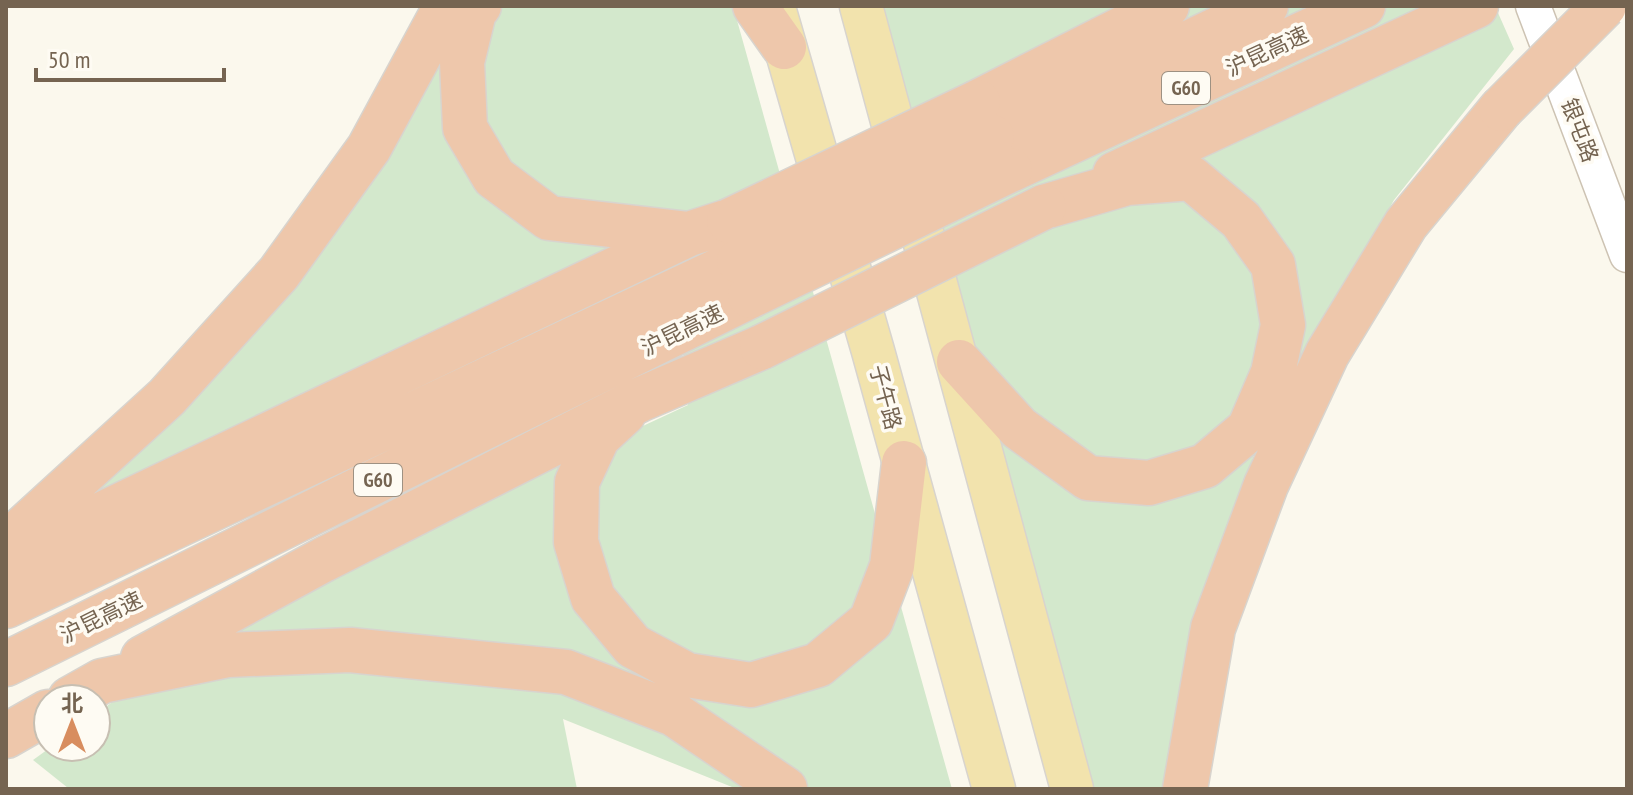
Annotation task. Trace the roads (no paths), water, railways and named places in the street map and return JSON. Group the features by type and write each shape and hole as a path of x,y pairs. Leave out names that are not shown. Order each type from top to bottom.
{"highway":[{"path":"6,544 167,397 279,273 369,148 446,6"},
{"path":"479,6 474,12 462,62 465,128 494,177 549,218 727,253"},
{"path":"755,6 784,47"},
{"path":"6,560 993,137 1091,43 1124,6"},
{"path":"1091,43 1167,6"},
{"name":"沪昆高速","path":"6,606 727,253 993,137 1266,6"},
{"name":"沪昆高速","path":"993,137 1363,6"},
{"path":"99,683 323,560 639,400 762,347 1044,207 1476,6"},
{"path":"1185,789 1213,628 1272,472 1327,354 1406,224 1501,109 1604,6"},
{"path":"959,362 1019,428 1088,478 1149,483 1163,479 1205,466 1249,429 1273,373 1283,325 1273,265 1241,220 1191,178 1127,183 1044,207"},
{"name":"沪昆高速","path":"6,664 727,253"},
{"path":"639,400 598,437 577,482 576,542 593,598 633,646 687,675 751,685 818,665 871,621 892,566 904,463"},
{"path":"112,684 228,655 350,650 566,672 674,714 785,789"},
{"path":"6,736 32,721"}],"main road":[{"name":"子午路","path":"773,6 994,789"},
{"path":"861,6 1072,789"}],"street":[{"name":"银屯路","path":"1533,6 1627,255"}]}
